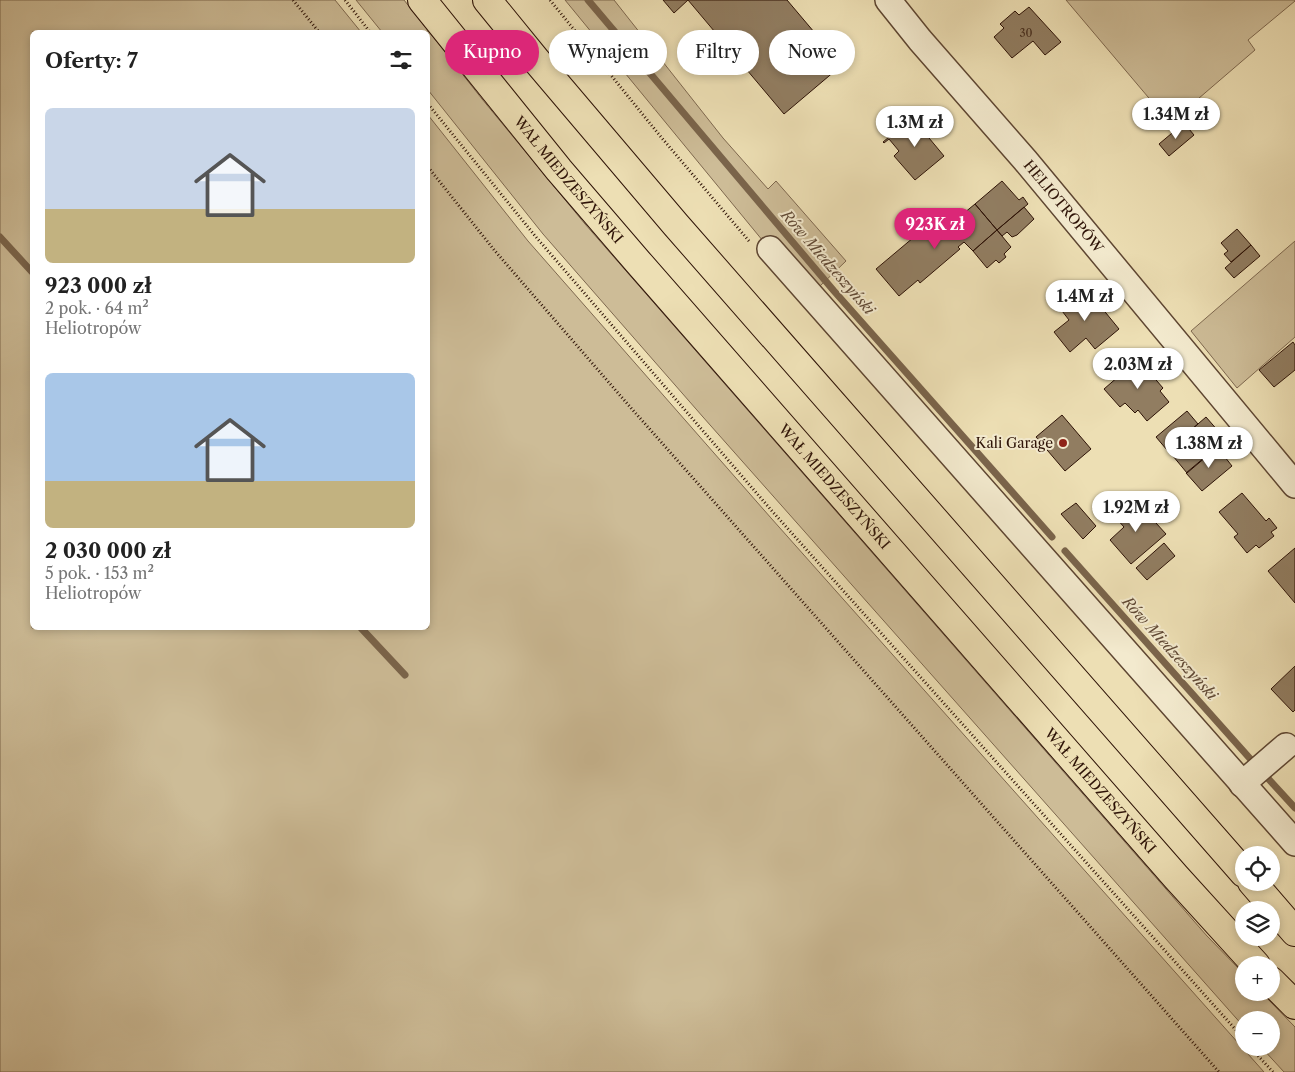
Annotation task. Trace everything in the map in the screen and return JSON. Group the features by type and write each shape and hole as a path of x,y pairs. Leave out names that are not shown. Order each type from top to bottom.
{"main road":[{"name":"WAŁ MIEDZESZYŃSKI","path":"422,0 553,163 638,262 1176,877 1248,956"},
{"path":"488,0 669,218 1235,863"},
{"path":"1260,891 1295,932"},
{"path":"1280,990 1295,1005"}],"street":[{"name":"HELIOTROPÓW","path":"888,0 1295,485"},
{"path":"761,247 1295,843"},
{"path":"1242,784 1286,746"}],"path":[{"path":"293,0 317,30"},
{"path":"345,0 368,30"},
{"path":"550,0 662,137 761,247"},
{"path":"430,106 536,237 772,511 1235,1029"},
{"path":"430,170 495,251 631,408 1219,1072"},
{"path":"1258,1056 1273,1072"}],"shaded area":[{"path":"0,0 335,0 359,30 30,30 30,630 430,630 430,118 528,241 771,518 1235,1039 1235,1056 1250,1056 1264,1072 0,1072"},
{"path":"356,0 404,0 428,30 380,30"},
{"path":"565,0 614,0 638,30 590,30"},
{"path":"1066,0 1295,1 1248,40 1255,50 1170,123"},
{"path":"430,33 445,52 445,75 463,75 585,224 1207,936 1235,965 1235,1001 1270,1001 1279,1011 1235,1011 1235,1017 543,234 430,93"},
{"path":"667,67 723,138 768,189 776,181 846,261 820,286 814,284 771,236 763,241 627,75 667,75"},
{"path":"1295,241 1295,337 1237,388 1191,331"},
{"path":"1280,1012 1295,1027 1295,1072 1284,1072 1269,1056 1280,1056"}],"building":[{"path":"663,0 688,0 674,13"},
{"path":"688,0 787,0 812,30 769,30 769,75 830,75 784,114 751,75 759,75 759,30 713,30"},
{"path":"1029,7 1061,42 1045,55 1033,41 1012,58 994,37 1004,28 1000,24 1015,11 1019,15"},
{"path":"912,118 921,129 927,124 935,133 929,138 944,156 915,180 894,156 899,151 889,139 883,142"},
{"path":"1184,123 1194,135 1169,156 1159,144"},
{"path":"1002,181 1019,200 1023,197 1028,204 997,230 975,204"},
{"path":"975,204 997,230 973,251 964,242 958,247 960,249 920,283 918,280 899,296 876,269 926,227 935,237"},
{"path":"1024,207 1034,219 1017,235 1012,237 1007,232 1002,236 997,230"},
{"path":"1237,229 1251,245 1231,262 1224,254 1228,251 1221,243"},
{"path":"997,230 1011,247 1004,254 1006,257 999,263 996,260 987,268 973,251"},
{"path":"1251,245 1260,256 1234,278 1225,268"},
{"path":"1084,286 1119,329 1095,349 1086,338 1070,352 1054,332 1069,320 1059,307"},
{"path":"1293,342 1295,345 1295,370 1274,387 1259,370"},
{"path":"1138,359 1163,388 1160,391 1169,402 1147,421 1138,410 1135,413 1125,403 1120,407 1104,389 1119,376 1119,371"},
{"path":"1187,411 1198,424 1167,450 1156,437"},
{"name":"Kali Garage","path":"1062,415 1091,449 1065,471 1036,437"},
{"path":"1206,417 1226,440 1187,473 1168,450"},
{"path":"1217,447 1232,466 1202,491 1186,473"},
{"path":"1242,493 1266,521 1269,518 1277,528 1271,532 1274,536 1259,548 1256,545 1247,553 1234,537 1238,534 1219,512"},
{"path":"1136,501 1166,534 1131,564 1110,540 1124,527 1116,518"},
{"path":"1076,503 1096,526 1083,539 1061,514"},
{"path":"1164,543 1175,556 1147,580 1136,568"},
{"path":"1295,548 1295,603 1268,571"},
{"path":"1295,666 1295,710 1293,712 1271,689"}],"waterway":[{"name":"Rów Miedzeszyński","path":"588,0 834,291 1052,537"},
{"path":"0,237 30,270"},
{"name":"Rów Miedzeszyński","path":"1065,551 1254,763"},
{"path":"363,630 405,675"},
{"name":"Rów Miedzeszyński","path":"1264,774 1295,808"}],"place":[{"name":"Kali Garage","path":"1063,443"}]}
